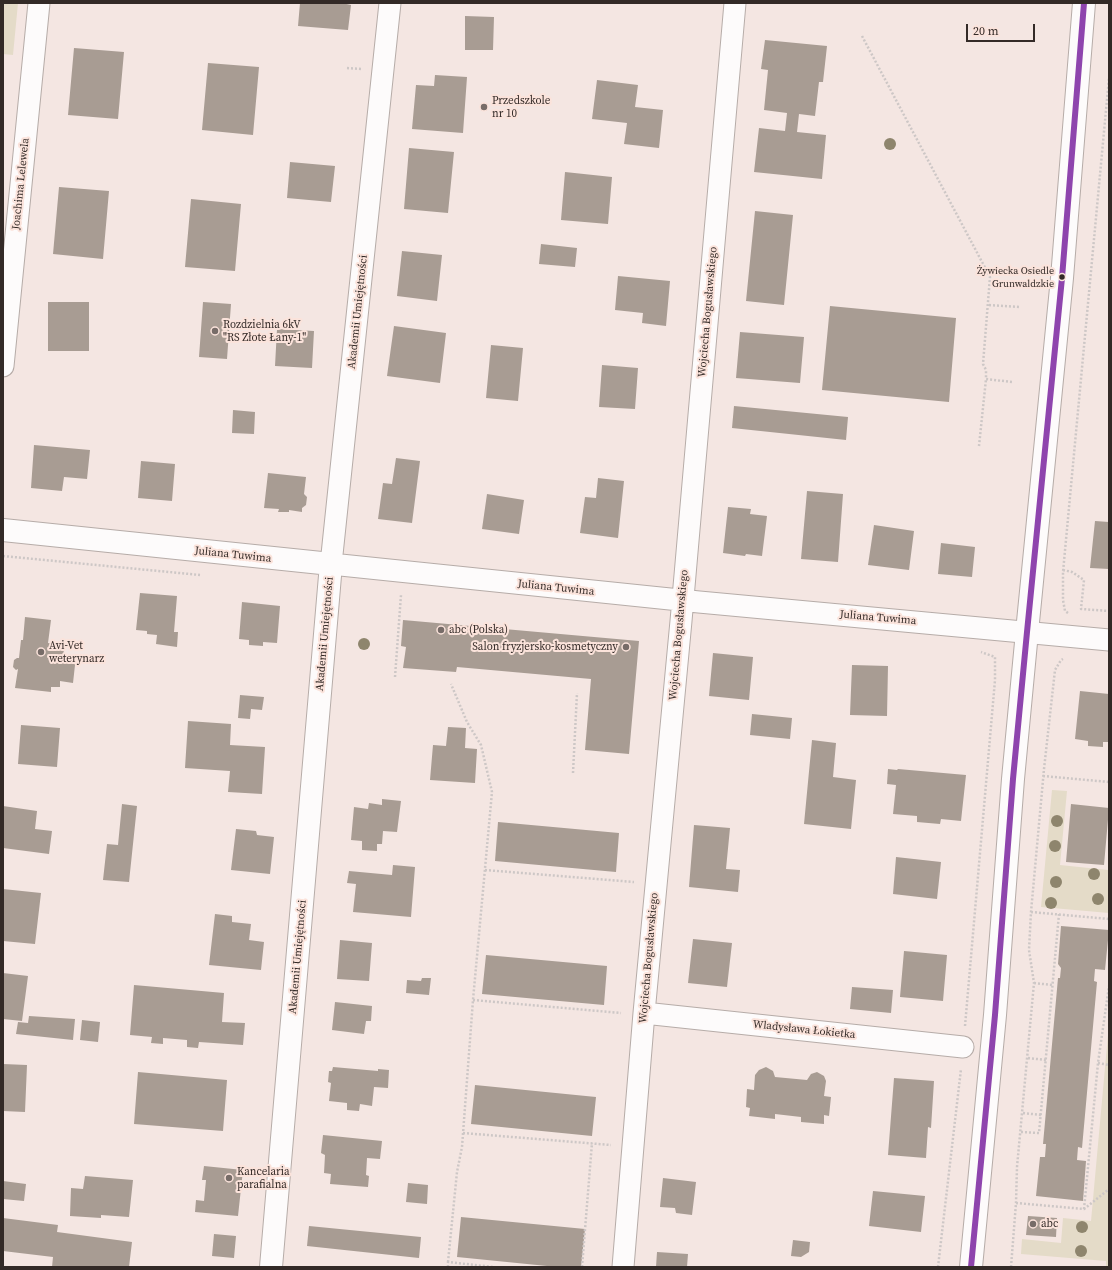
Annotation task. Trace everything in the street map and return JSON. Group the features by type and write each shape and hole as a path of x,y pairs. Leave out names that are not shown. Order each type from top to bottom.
{"main road":[{"path":"971,1267 1027,632 1062,278 1084,3"},
{"name":"Juliana Tuwima","path":"3,530 331,564"},
{"name":"Akademii Umiejętności","path":"271,1267 331,564"}],"street":[{"name":"Joachima Lelewela","path":"3,366 39,3"},
{"name":"Akademii Umiejętności","path":"331,564 390,3"},
{"name":"Wojciecha Bogusławskiego","path":"623,1267 644,1013 735,3"},
{"name":"Juliana Tuwima","path":"331,564 682,601 1109,640"},
{"name":"Wladysława Łokietka","path":"644,1013 963,1047"}],"path":[{"path":"862,36 990,277 989,305 983,364 986,370 986,379 979,446"},
{"path":"347,68 369,70"},
{"path":"1072,617 1066,610 1062,600 1063,570 1109,78"},
{"path":"989,305 1019,307"},
{"path":"986,379 1012,382"},
{"path":"3,556 205,576"},
{"path":"1063,570 1072,572 1084,580 1081,609 1109,611"},
{"path":"395,677 401,595"},
{"path":"938,1267 963,1047 995,680 995,657 978,650"},
{"path":"1011,1267 1017,1167 1034,983 1029,950 1043,776 1055,670 1061,660 1068,658"},
{"path":"448,1267 462,1147 473,1000 492,792 481,745 467,722 451,684"},
{"path":"573,773 577,693"},
{"path":"1043,776 1109,782"},
{"path":"485,870 636,882"},
{"path":"1031,912 1109,919"},
{"path":"1021,1132 1039,1134 1059,914"},
{"path":"1084,1209 1098,1064 1109,981"},
{"path":"1034,983 1052,984"},
{"path":"473,1000 623,1013 644,1013"},
{"path":"1028,1058 1046,1060"},
{"path":"1098,1064 1109,1064"},
{"path":"1023,1113 1041,1115"},
{"path":"463,1133 611,1145"},
{"path":"582,1267 592,1144"},
{"path":"1016,1203 1084,1209 1109,1189"},
{"path":"448,1262 493,1267"}],"shaded area":[{"path":"3,3 18,3 13,55 3,54"},
{"path":"1052,790 1067,791 1060,865 1108,870 1109,865 1109,913 1041,907"},
{"path":"1109,1024 1109,1267 1106,1267 1106,1261 1021,1254 1022,1239 1061,1243 1063,1218 1091,1221"}],"building":[{"path":"300,3 342,3 351,5 348,30 298,26"},
{"path":"465,16 494,17 493,50 465,50"},
{"path":"765,40 827,46 823,82 819,82 815,116 799,114 797,132 826,135 822,179 754,172 759,128 785,131 787,113 764,110 768,70 761,69"},
{"path":"74,48 124,52 118,119 68,115"},
{"path":"208,63 259,67 253,135 202,130"},
{"path":"435,75 467,77 463,133 412,129 416,85 434,86"},
{"path":"597,80 638,85 635,107 663,110 659,148 624,144 627,123 592,119"},
{"path":"409,148 454,152 448,213 404,209"},
{"path":"290,162 335,166 331,202 287,198"},
{"path":"565,172 612,177 608,224 561,220"},
{"path":"59,187 109,191 103,259 53,254"},
{"path":"191,199 241,204 235,271 185,267"},
{"path":"755,211 793,215 784,305 746,301"},
{"path":"541,244 577,248 575,267 539,264"},
{"path":"402,251 442,255 437,301 397,296"},
{"path":"618,276 670,281 666,326 642,323 643,313 615,310"},
{"path":"48,302 89,302 89,351 48,351"},
{"name":"Rozdzielnia 6kV \"RS Złote Łany-1\"","path":"203,302 231,304 227,359 199,357"},
{"path":"830,306 956,318 949,402 822,390"},
{"path":"394,326 446,333 440,383 387,376"},
{"path":"277,329 314,331 312,368 275,366"},
{"path":"740,332 804,337 800,383 736,378"},
{"path":"491,345 523,348 518,401 486,398"},
{"path":"602,365 638,368 635,409 599,407"},
{"path":"734,406 848,417 846,440 732,428"},
{"path":"233,410 255,412 254,434 232,433"},
{"path":"34,445 90,450 87,479 64,477 62,491 31,488"},
{"path":"396,458 420,461 412,523 378,519 383,483 392,484"},
{"path":"141,461 175,464 172,501 138,498"},
{"path":"268,473 306,477 304,494 307,497 306,505 302,508 302,512 289,510 289,512 278,512 279,509 264,508"},
{"path":"598,478 624,481 618,538 580,533 585,497 596,498"},
{"path":"807,491 843,494 838,562 801,559"},
{"path":"487,494 524,500 519,534 482,529"},
{"path":"728,507 751,509 750,514 767,516 762,556 746,554 745,556 723,553"},
{"path":"1095,521 1109,522 1109,569 1090,568"},
{"path":"874,525 914,531 909,570 868,565"},
{"path":"941,543 975,547 972,577 938,574"},
{"path":"140,593 177,596 174,632 178,632 177,647 156,644 157,635 147,634 147,631 136,630"},
{"path":"242,602 280,606 277,643 263,642 263,646 249,645 249,640 239,639"},
{"name":"Avi-Vet weterynarz","path":"25,617 51,620 48,643 56,644 55,649 64,650 63,655 76,656 73,683 60,681 60,687 51,687 51,692 15,688 18,669 16,670 13,667 14,660 19,658 21,640 23,640"},
{"path":"403,620 639,641 629,754 585,750 591,679 457,667 456,672 403,668 406,647 401,646"},
{"path":"713,653 753,657 749,700 709,696"},
{"path":"852,665 888,666 887,716 850,715"},
{"path":"1080,691 1109,694 1109,742 1103,742 1103,747 1088,746 1088,741 1075,739"},
{"path":"240,695 264,697 262,710 251,709 250,719 238,718"},
{"path":"752,714 792,718 790,739 750,735"},
{"path":"188,721 231,724 230,745 265,747 262,794 228,792 230,771 185,768"},
{"path":"21,725 60,728 57,767 18,764"},
{"path":"448,727 466,728 465,748 477,749 475,783 430,780 433,745 446,746"},
{"path":"812,740 836,743 833,777 856,780 851,829 804,824"},
{"path":"888,769 966,775 961,821 941,819 940,824 917,822 917,816 893,814 896,785 887,784"},
{"path":"382,799 401,801 397,832 383,831 382,844 377,844 377,851 362,850 362,841 351,840 354,807 368,809 369,803 382,805"},
{"path":"122,804 137,806 129,882 103,880 107,844 118,845"},
{"path":"1071,804 1109,808 1104,865 1066,862"},
{"path":"3,806 37,811 35,829 52,831 49,854 3,848"},
{"path":"498,822 619,833 616,872 495,861"},
{"path":"694,825 730,828 726,869 740,870 738,892 689,887"},
{"path":"236,829 256,831 257,835 274,837 270,874 231,870"},
{"path":"896,857 941,862 937,899 893,894"},
{"path":"393,865 415,867 411,917 353,912 356,884 347,883 349,871 392,875"},
{"path":"3,889 41,893 35,944 3,941"},
{"path":"215,914 232,916 232,922 251,924 249,940 264,942 261,970 209,965"},
{"path":"1061,926 1109,930 1105,970 1095,969 1094,981 1097,982 1082,1148 1078,1147 1077,1160 1086,1161 1083,1201 1036,1196 1040,1157 1045,1157 1046,1144 1043,1144 1058,978 1060,978 1061,968 1058,964"},
{"path":"693,939 732,943 727,987 688,983"},
{"path":"340,940 372,943 369,981 337,979"},
{"path":"904,951 947,955 943,1001 900,997"},
{"path":"486,955 607,966 604,1005 482,994"},
{"path":"3,973 28,976 22,1021 3,1019"},
{"path":"422,978 431,978 429,995 406,993 407,980 421,981"},
{"path":"134,985 224,993 222,1022 245,1023 243,1045 199,1042 198,1048 187,1047 187,1040 163,1038 163,1044 151,1043 152,1037 130,1035"},
{"path":"852,987 893,990 891,1013 850,1009"},
{"path":"335,1002 372,1006 371,1021 366,1021 364,1034 332,1030"},
{"path":"29,1016 75,1019 73,1040 16,1034 18,1022 28,1023"},
{"path":"82,1020 100,1022 98,1042 80,1040"},
{"path":"3,1064 27,1065 25,1112 3,1111"},
{"path":"333,1067 378,1071 378,1069 389,1070 388,1088 374,1087 372,1106 360,1104 359,1111 347,1110 347,1103 329,1101 331,1083 328,1082 329,1071 332,1071"},
{"path":"766,1067 773,1071 775,1077 807,1080 811,1074 817,1072 824,1076 826,1081 824,1096 831,1097 829,1116 824,1115 824,1124 801,1122 801,1117 775,1114 775,1119 749,1116 750,1108 746,1107 747,1089 754,1090 755,1075 759,1070"},
{"path":"138,1072 227,1080 223,1131 134,1124"},
{"path":"894,1078 934,1081 931,1128 928,1127 926,1158 888,1155"},
{"path":"475,1085 596,1097 592,1136 471,1124"},
{"path":"323,1135 382,1141 380,1159 367,1158 366,1175 369,1176 368,1187 330,1184 331,1174 324,1173 325,1155 321,1153"},
{"path":"204,1166 243,1170 238,1216 195,1212 196,1200 204,1201 206,1180 202,1180"},
{"path":"85,1176 133,1180 129,1217 101,1215 101,1218 70,1216 71,1188 83,1189"},
{"path":"663,1178 696,1182 692,1215 676,1213 675,1208 660,1207"},
{"path":"3,1181 26,1184 24,1201 3,1199"},
{"path":"408,1183 428,1185 427,1204 406,1202"},
{"path":"873,1191 925,1196 921,1232 869,1226"},
{"path":"1028,1216 1057,1218 1056,1237 1026,1235"},
{"path":"461,1217 585,1229 581,1267 557,1267 457,1257"},
{"path":"3,1218 58,1225 57,1232 132,1242 129,1267 52,1267 53,1257 3,1251"},
{"path":"309,1226 421,1237 419,1258 307,1246"},
{"path":"214,1234 236,1236 234,1258 212,1256"},
{"path":"793,1240 810,1242 809,1252 801,1257 791,1256"},
{"path":"657,1252 688,1254 687,1267 656,1267"}],"transit line":[{"path":"971,1267 995,1015 1013,779 1062,278 1084,3"}],"place":[{"name":"Przedszkole nr 10","path":"484,107"},
{"name":"Żywiecka Osiedle Grunwaldzkie","path":"1062,277"},
{"name":"Rozdzielnia 6kV \"RS Złote Łany-1\"","path":"215,331"},
{"name":"abc (Polska)","path":"441,630"},
{"name":"Salon fryzjersko-kosmetyczny","path":"626,647"},
{"name":"Avi-Vet weterynarz","path":"41,652"},
{"name":"Kancelaria parafialna","path":"229,1178"},
{"name":"abc","path":"1033,1224"}]}
